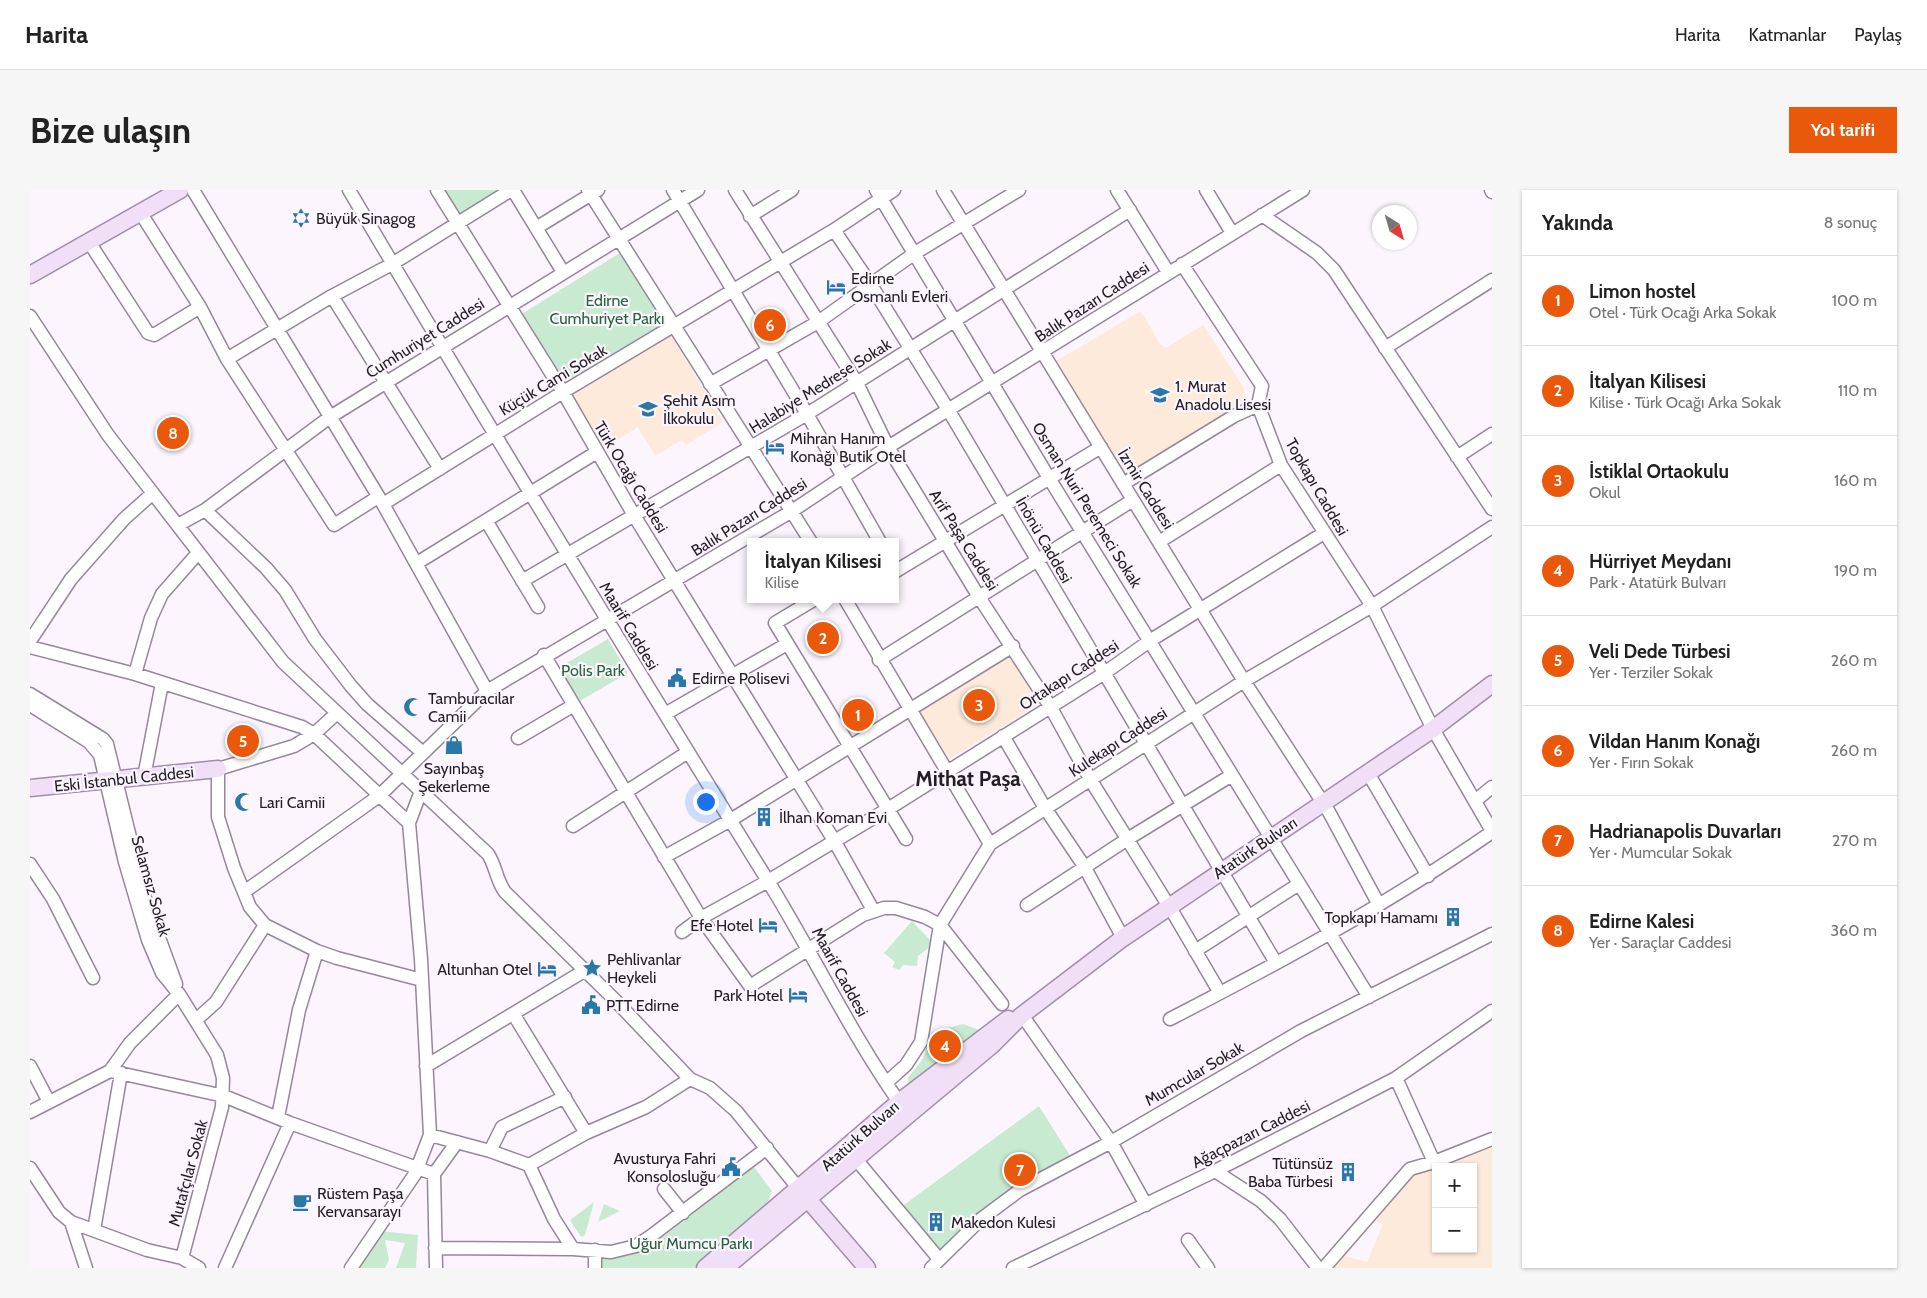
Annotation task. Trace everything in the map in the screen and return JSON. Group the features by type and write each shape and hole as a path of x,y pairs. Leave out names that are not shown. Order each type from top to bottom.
{"main road":[{"path":"30,275 180,190"},
{"name":"Atatürk Bulvarı","path":"705,1268 803,1193 1007,1020 1022,1016 1168,905 1433,729 1492,684"},
{"name":"Eski İstanbul Caddesi","path":"30,788 218,769"},
{"name":"Atatürk Bulvarı","path":"725,1268 803,1193 855,1158 904,1108"},
{"path":"803,1193 867,1268"}],"street":[{"path":"193,190 417,563 487,691"},
{"name":"Maarif Caddesi","path":"349,190 606,620 768,881 809,950 875,1069 904,1108"},
{"name":"Türk Ocağı Caddesi","path":"437,190 563,392 635,517 835,842 873,910"},
{"path":"227,359 332,296 392,264 512,190 563,272"},
{"name":"Cumhuriyet Caddesi","path":"178,525 205,510 285,448 330,417 619,238 677,196 698,190"},
{"name":"Arif Paşa Caddesi","path":"735,190 857,383 888,447 979,597 1013,646 1050,706 1090,780 1220,993"},
{"path":"750,216 792,190"},
{"name":"Küçük Cami Sokak","path":"285,448 334,525 440,469 563,392 834,230 878,194 894,190"},
{"name":"İzmir Caddesi","path":"943,190 1244,681 1323,802 1379,905"},
{"path":"710,384 818,322 915,254 1019,190"},
{"path":"1117,190 1168,272"},
{"path":"1206,190 1232,232"},
{"name":"Balık Pazarı Caddesi","path":"244,892 379,796 487,691 544,655 675,581 792,511 888,447 993,384 1168,272 1303,190"},
{"path":"536,228 592,191 674,327 809,538"},
{"name":"Osman Nuri Peremeci Sokak","path":"878,194 1049,478 1151,640 1369,997"},
{"path":"677,196 807,414 878,538"},
{"name":"Halabiye Medrese Sokak","path":"522,581 635,517 807,414 1130,210"},
{"path":"140,212 200,307 227,359 285,448"},
{"path":"1262,215 1317,253 1334,270 1492,509"},
{"name":"İnönü Caddesi","path":"834,230 871,285 949,411 1246,916 1276,963"},
{"path":"89,242 148,333 154,335 200,307"},
{"name":"Topkapı Caddesi","path":"1182,264 1262,386 1258,405 1282,465 1372,606 1433,729 1492,831"},
{"path":"1385,348 1492,280"},
{"path":"332,296 440,469"},
{"path":"32,325 108,435 283,662 488,854 493,861 496,878 505,892 690,1079 710,1088 725,1100 803,1193"},
{"path":"1123,484 1234,416 1258,405"},
{"path":"1457,457 1492,434"},
{"path":"899,568 1101,447"},
{"path":"417,563 487,522 598,452"},
{"path":"1159,542 1282,465"},
{"path":"30,641 71,579 124,519 153,493"},
{"path":"879,660 1133,500"},
{"path":"205,510 266,568 285,590 315,638 350,686 367,704 423,753"},
{"path":"487,522 538,607"},
{"name":"Kulekapı Caddesi","path":"886,1083 906,1065 921,1042 940,925 990,844 1244,681 1372,606 1492,527"},
{"name":"Ortakapı Caddesi","path":"682,932 701,918 888,810 1103,674 1151,640 1201,611 1324,533"},
{"path":"135,674 151,618 162,594 198,553"},
{"path":"808,603 775,623 906,839"},
{"path":"850,603 879,660 911,708 990,844"},
{"path":"665,714 787,644"},
{"path":"664,857 729,820 1013,646"},
{"path":"30,647 135,674 302,727 314,734 409,823"},
{"path":"544,655 701,918 750,986 873,910 896,908 925,917 940,925 1002,1004"},
{"path":"144,776 162,683"},
{"path":"30,694 103,739 110,754 111,780"},
{"path":"30,705 89,742 100,755 111,780"},
{"path":"518,738 574,705"},
{"path":"337,713 314,734 294,746 218,769 218,817 234,868 250,908 265,925 317,951 422,980"},
{"path":"1003,736 1045,808 1084,866 1123,938"},
{"path":"573,826 688,752"},
{"path":"1368,773 1428,876"},
{"path":"1027,905 1084,866 1232,775"},
{"name":"Selamsız Sokak","path":"111,780 146,902 179,994 221,1064 224,1096"},
{"path":"1475,801 1492,788"},
{"path":"351,1268 418,1168 430,1135 422,980 409,823 421,791"},
{"path":"1170,1019 1330,934 1428,876 1492,831"},
{"path":"30,864 53,899 93,978"},
{"path":"1195,951 1246,916 1299,884"},
{"path":"196,1020 216,1002 265,925"},
{"name":"Mumcular Sokak","path":"935,1263 981,1218 1020,1190 1111,1142 1285,1040 1492,934"},
{"path":"278,1117 299,1010 317,951"},
{"path":"426,1066 514,1015 584,971"},
{"path":"94,1230 116,1072 130,1043 179,994"},
{"name":"Ağaçpazarı Caddesi","path":"1014,1268 1215,1171 1396,1078 1492,1011"},
{"path":"514,1015 586,1133"},
{"path":"1022,1016 1111,1142 1146,1205"},
{"path":"30,1066 49,1102"},
{"path":"30,1112 116,1072 224,1096 290,1123 434,1174"},
{"path":"1396,1078 1434,1162"},
{"path":"529,1165 586,1133 646,1106 690,1079"},
{"name":"Mutafçılar Sokak","path":"182,1258 224,1096"},
{"path":"490,1151 502,1127 565,1098"},
{"path":"225,1268 290,1123"},
{"path":"430,1135 490,1151 529,1165 554,1219 573,1249"},
{"path":"1324,1268 1410,1169 1492,1140"},
{"path":"436,1268 434,1174 457,1142"},
{"path":"435,1248 573,1249 611,1252 636,1246 683,1213 767,1148"},
{"path":"855,1158 935,1263"},
{"path":"30,1168 59,1212 71,1222 147,1250 182,1258 199,1268"},
{"path":"1215,1171 1261,1201 1280,1219 1318,1268"},
{"path":"664,1189 683,1213"},
{"path":"71,1222 86,1268"},
{"path":"1188,1240 1208,1268"},
{"path":"595,1250 595,1268"}],"shaded area":[{"name":"1. Murat Anadolu Lisesi","path":"1141,311 1160,344 1166,348 1203,325 1244,388 1244,403 1132,473 1124,472 1056,361"},
{"name":"Şehit Asım İlkokulu","path":"671,335 723,422 686,445 682,440 655,456 638,427 604,448 572,395"},
{"path":"1011,652 1041,703 949,759 917,707"},
{"path":"1492,1148 1492,1268 1334,1268 1344,1256 1367,1262 1383,1224 1374,1221 1413,1175 1432,1168 1432,1253 1477,1253 1477,1163 1448,1163"}],"green space":[{"path":"440,190 500,190 457,217"},
{"name":"Edirne Cumhuriyet Parkı","path":"623,251 665,323 565,383 520,315"},
{"name":"Polis Park","path":"608,639 628,673 578,702 558,668"},
{"path":"912,921 934,944 918,956 917,966 903,965 899,970 892,967 895,962 884,953"},
{"path":"963,1024 982,1031 909,1093 908,1078 922,1060 932,1032"},
{"path":"1039,1106 1071,1157 976,1214 938,1252 901,1207"},
{"name":"Uğur Mumcu Parkı","path":"754,1167 772,1191 768,1202 694,1268 600,1268 601,1254 630,1255 646,1250"},
{"path":"594,1202 585,1235 581,1237 570,1220"},
{"path":"604,1204 620,1211 598,1222"},
{"path":"380,1231 418,1235 416,1268 396,1268 405,1243 385,1240 389,1260 385,1268 357,1268"}],"place":[{"name":"Büyük Sinagog","path":"301,218"},
{"name":"Edirne Osmanlı Evleri","path":"836,287"},
{"name":"Vildan Hanım Konağı","path":"770,325"},
{"name":"1. Murat Anadolu Lisesi","path":"1160,395"},
{"name":"Şehit Asım İlkokulu","path":"648,409"},
{"name":"Edirne Kalesi","path":"173,433"},
{"name":"Mihran Hanım Konağı Butik Otel","path":"775,447"},
{"name":"İtalyan Kilisesi","path":"823,638"},
{"name":"Edirne Polisevi","path":"677,678"},
{"name":"İstiklal Ortaokulu","path":"979,705"},
{"name":"Tamburacılar Camii","path":"413,707"},
{"name":"Limon hostel","path":"858,715"},
{"name":"Veli Dede Türbesi","path":"243,741"},
{"name":"Sayınbaş Şekerleme","path":"454,745"},
{"name":"Lari Camii","path":"244,802"},
{"name":"İlhan Koman Evi","path":"764,817"},
{"name":"Topkapı Hamamı","path":"1453,917"},
{"name":"Efe Hotel","path":"768,925"},
{"name":"Pehlivanlar Heykeli","path":"592,968"},
{"name":"Altunhan Otel","path":"547,969"},
{"name":"Park Hotel","path":"798,995"},
{"name":"PTT Edirne","path":"591,1005"},
{"name":"Hürriyet Meydanı","path":"945,1046"},
{"name":"Avusturya Fahri Konsolosluğu","path":"731,1167"},
{"name":"Hadrianapolis Duvarları","path":"1020,1170"},
{"name":"Tütünsüz Baba Türbesi","path":"1348,1172"},
{"name":"Rüstem Paşa Kervansarayı","path":"302,1202"},
{"name":"Makedon Kulesi","path":"936,1222"}],"district":[{"name":"Mithat Paşa","path":"968,778"}]}
